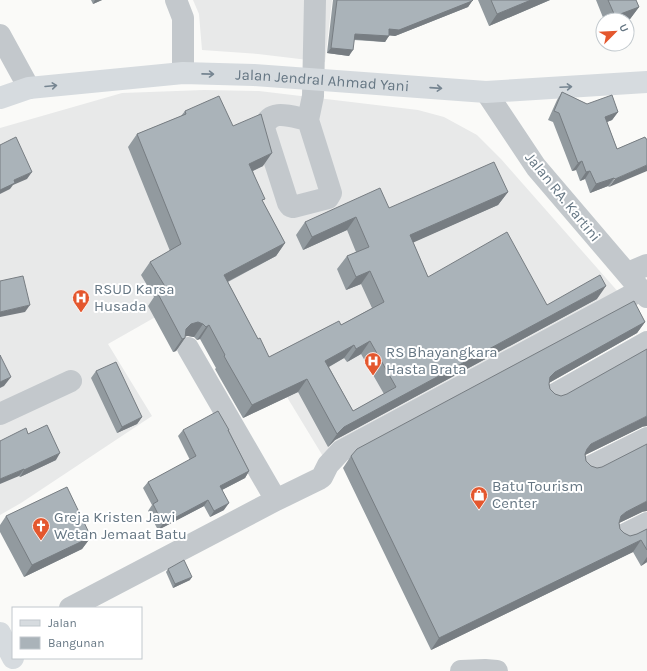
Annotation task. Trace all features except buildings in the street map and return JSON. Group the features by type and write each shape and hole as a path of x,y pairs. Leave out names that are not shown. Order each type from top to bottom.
{"main road":[{"name":"Jalan Jendral Ahmad Yani","path":"0,98 29,88 183,73 254,75 486,92 647,82"},
{"path":"14,659 20,671"}],"street":[{"path":"176,0 183,18 183,73"},
{"path":"308,120 313,96 315,0"},
{"path":"0,35 29,88"},
{"name":"Jalan RA. Kartini","path":"486,92 536,167 637,269 644,294"},
{"path":"72,607 276,500 320,479 328,465 342,451 644,294"},
{"path":"552,395 647,342"},
{"path":"188,348 276,500"},
{"path":"0,414 71,381"},
{"path":"589,467 647,438"},
{"path":"623,535 647,523"},
{"path":"461,671 497,671"}],"shaded area":[{"path":"193,0 332,0 325,62 258,54 202,50 199,14"},
{"name":"RSUD Karsa Husada","path":"204,90 259,91 418,110 444,117 477,135 501,159 620,294 324,458 217,282 108,344 152,416 21,503 0,515 0,128 122,93"}],"place":[{"name":"RSUD Karsa Husada","path":"81,313"},
{"name":"RS Bhayangkara Hasta Brata","path":"373,376"},
{"name":"Batu Tourism Center","path":"479,510"},
{"name":"Greja Kristen Jawi Wetan Jemaat Batu","path":"41,541"}]}
